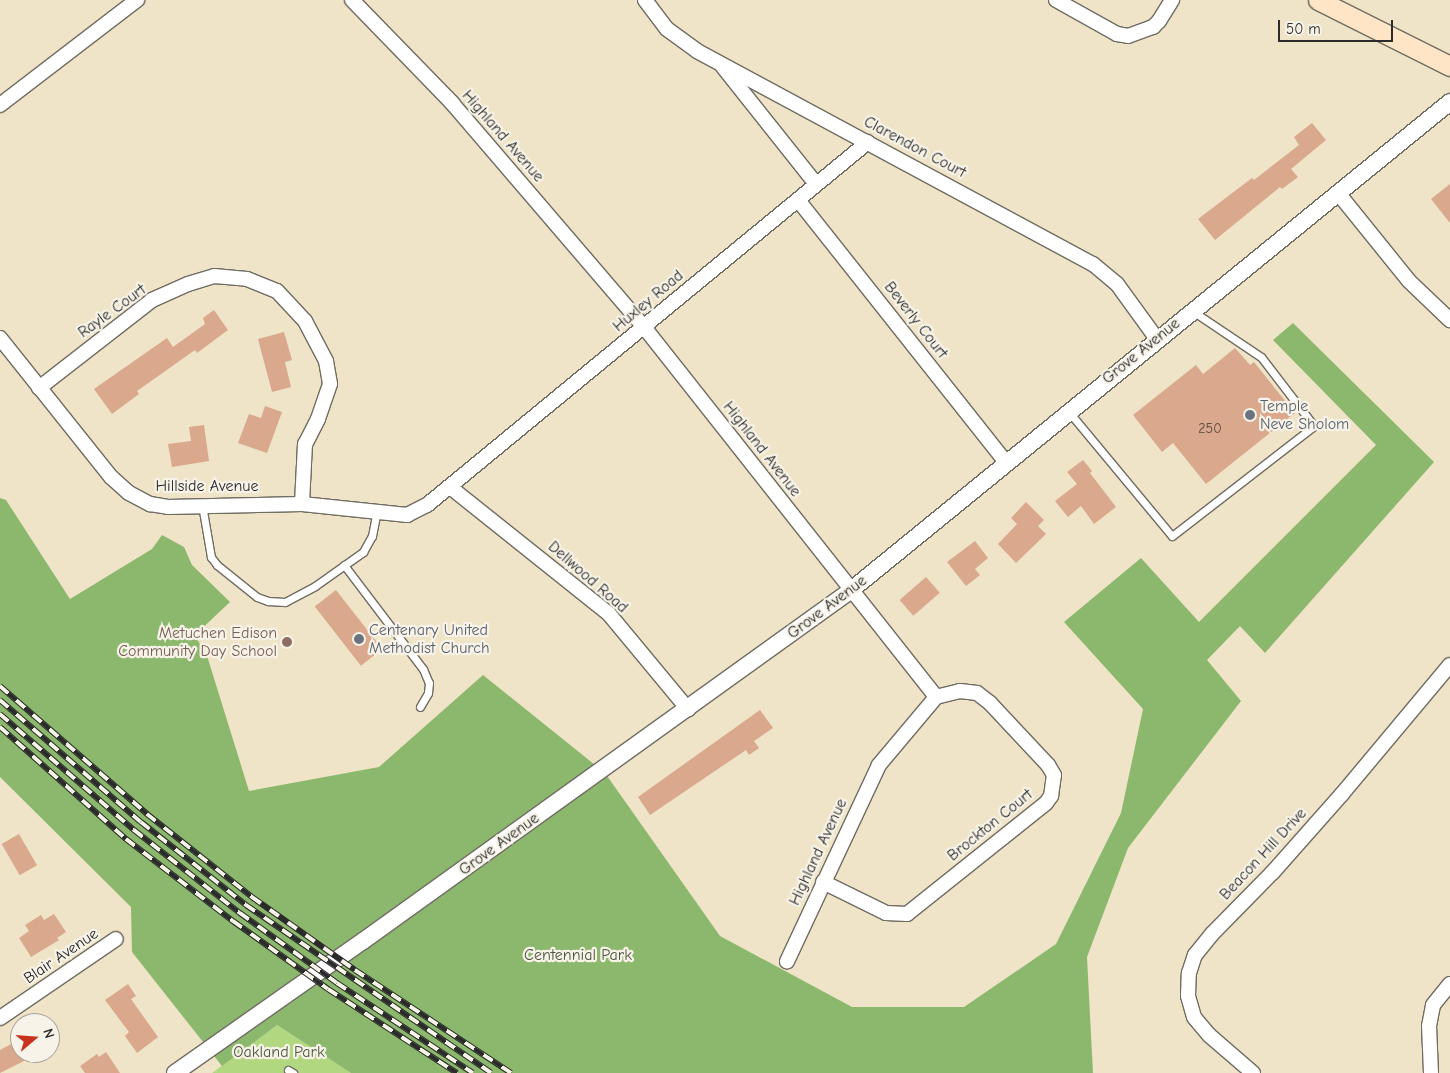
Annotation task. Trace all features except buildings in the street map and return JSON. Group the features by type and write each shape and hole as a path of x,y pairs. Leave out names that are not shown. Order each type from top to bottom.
{"main road":[{"path":"1318,0 1450,66"}],"street":[{"path":"0,104 137,0"},
{"name":"Highland Avenue","path":"352,0 452,103 644,327 850,591 936,697 879,765 787,961"},
{"name":"Clarendon Court","path":"646,0 668,29 696,51 1093,264 1117,284 1157,339"},
{"path":"1056,0 1117,34 1128,36 1153,27 1160,21 1172,0"},
{"path":"719,62 816,184"},
{"name":"Grove Avenue","path":"175,1073 357,946 850,591 1068,411 1450,102"},
{"name":"Huxley Road","path":"450,487 868,142"},
{"path":"1338,193 1409,281 1450,320"},
{"name":"Beverly Court","path":"798,200 1006,462"},
{"name":"Rayle Court","path":"39,388 152,300 188,284 214,276 247,279 277,290 305,321 326,362 330,384 318,419 306,444 302,504"},
{"name":"Hillside Avenue","path":"0,338 92,454 129,493 150,504 168,507 302,504 377,510 407,515 427,505 450,487"},
{"name":"Dellwood Road","path":"450,487 609,614 688,709"},
{"name":"Beacon Hill Drive","path":"1253,1073 1208,1035 1194,1017 1188,996 1189,973 1195,955 1212,934 1272,872 1342,794 1450,665"},
{"name":"Brockton Court","path":"823,882 886,913 907,914 1046,803 1051,796 1054,776 1048,765 990,703 977,693 960,691 936,697"},
{"name":"Blair Avenue","path":"0,1018 116,939"},
{"path":"1431,1073 1429,1026 1434,1005 1450,984"}],"lane":[{"path":"1068,411 1172,536 1314,426 1261,357 1191,311"},
{"path":"202,505 211,557 230,577 257,597 268,601 285,602 315,586 363,552 372,536 377,510"},
{"path":"344,565 423,669 429,683 428,693 420,707"}],"green space":[{"name":"Centennial Park","path":"1293,323 1434,462 1265,653 1240,626 1207,660 1241,701 1128,848 1087,957 1093,1073 351,1073 277,1025 222,1066 132,952 131,907 0,777 0,498 6,500 70,599 152,549 162,535 184,547 192,565 230,602 195,635 208,659 249,791 379,767 483,675 605,773 720,936 852,1007 964,1007 1056,944 1121,813 1143,709 1064,622 1141,558 1199,622 1376,445 1273,340"},
{"name":"Oakland Park","path":"277,1025 351,1073 212,1073"}],"railway":[{"path":"0,686 147,814 252,897 355,970 511,1073"},
{"path":"0,700 141,822 246,905 491,1073"},
{"path":"0,714 134,830 240,913 337,983 473,1073"},
{"path":"0,727 126,839 233,921 328,989 457,1073"}],"place":[{"name":"Temple Neve Sholom","path":"1250,415"},
{"name":"Centenary United Methodist Church","path":"359,639"},
{"name":"Metuchen Edison Community Day School","path":"287,642"}]}
